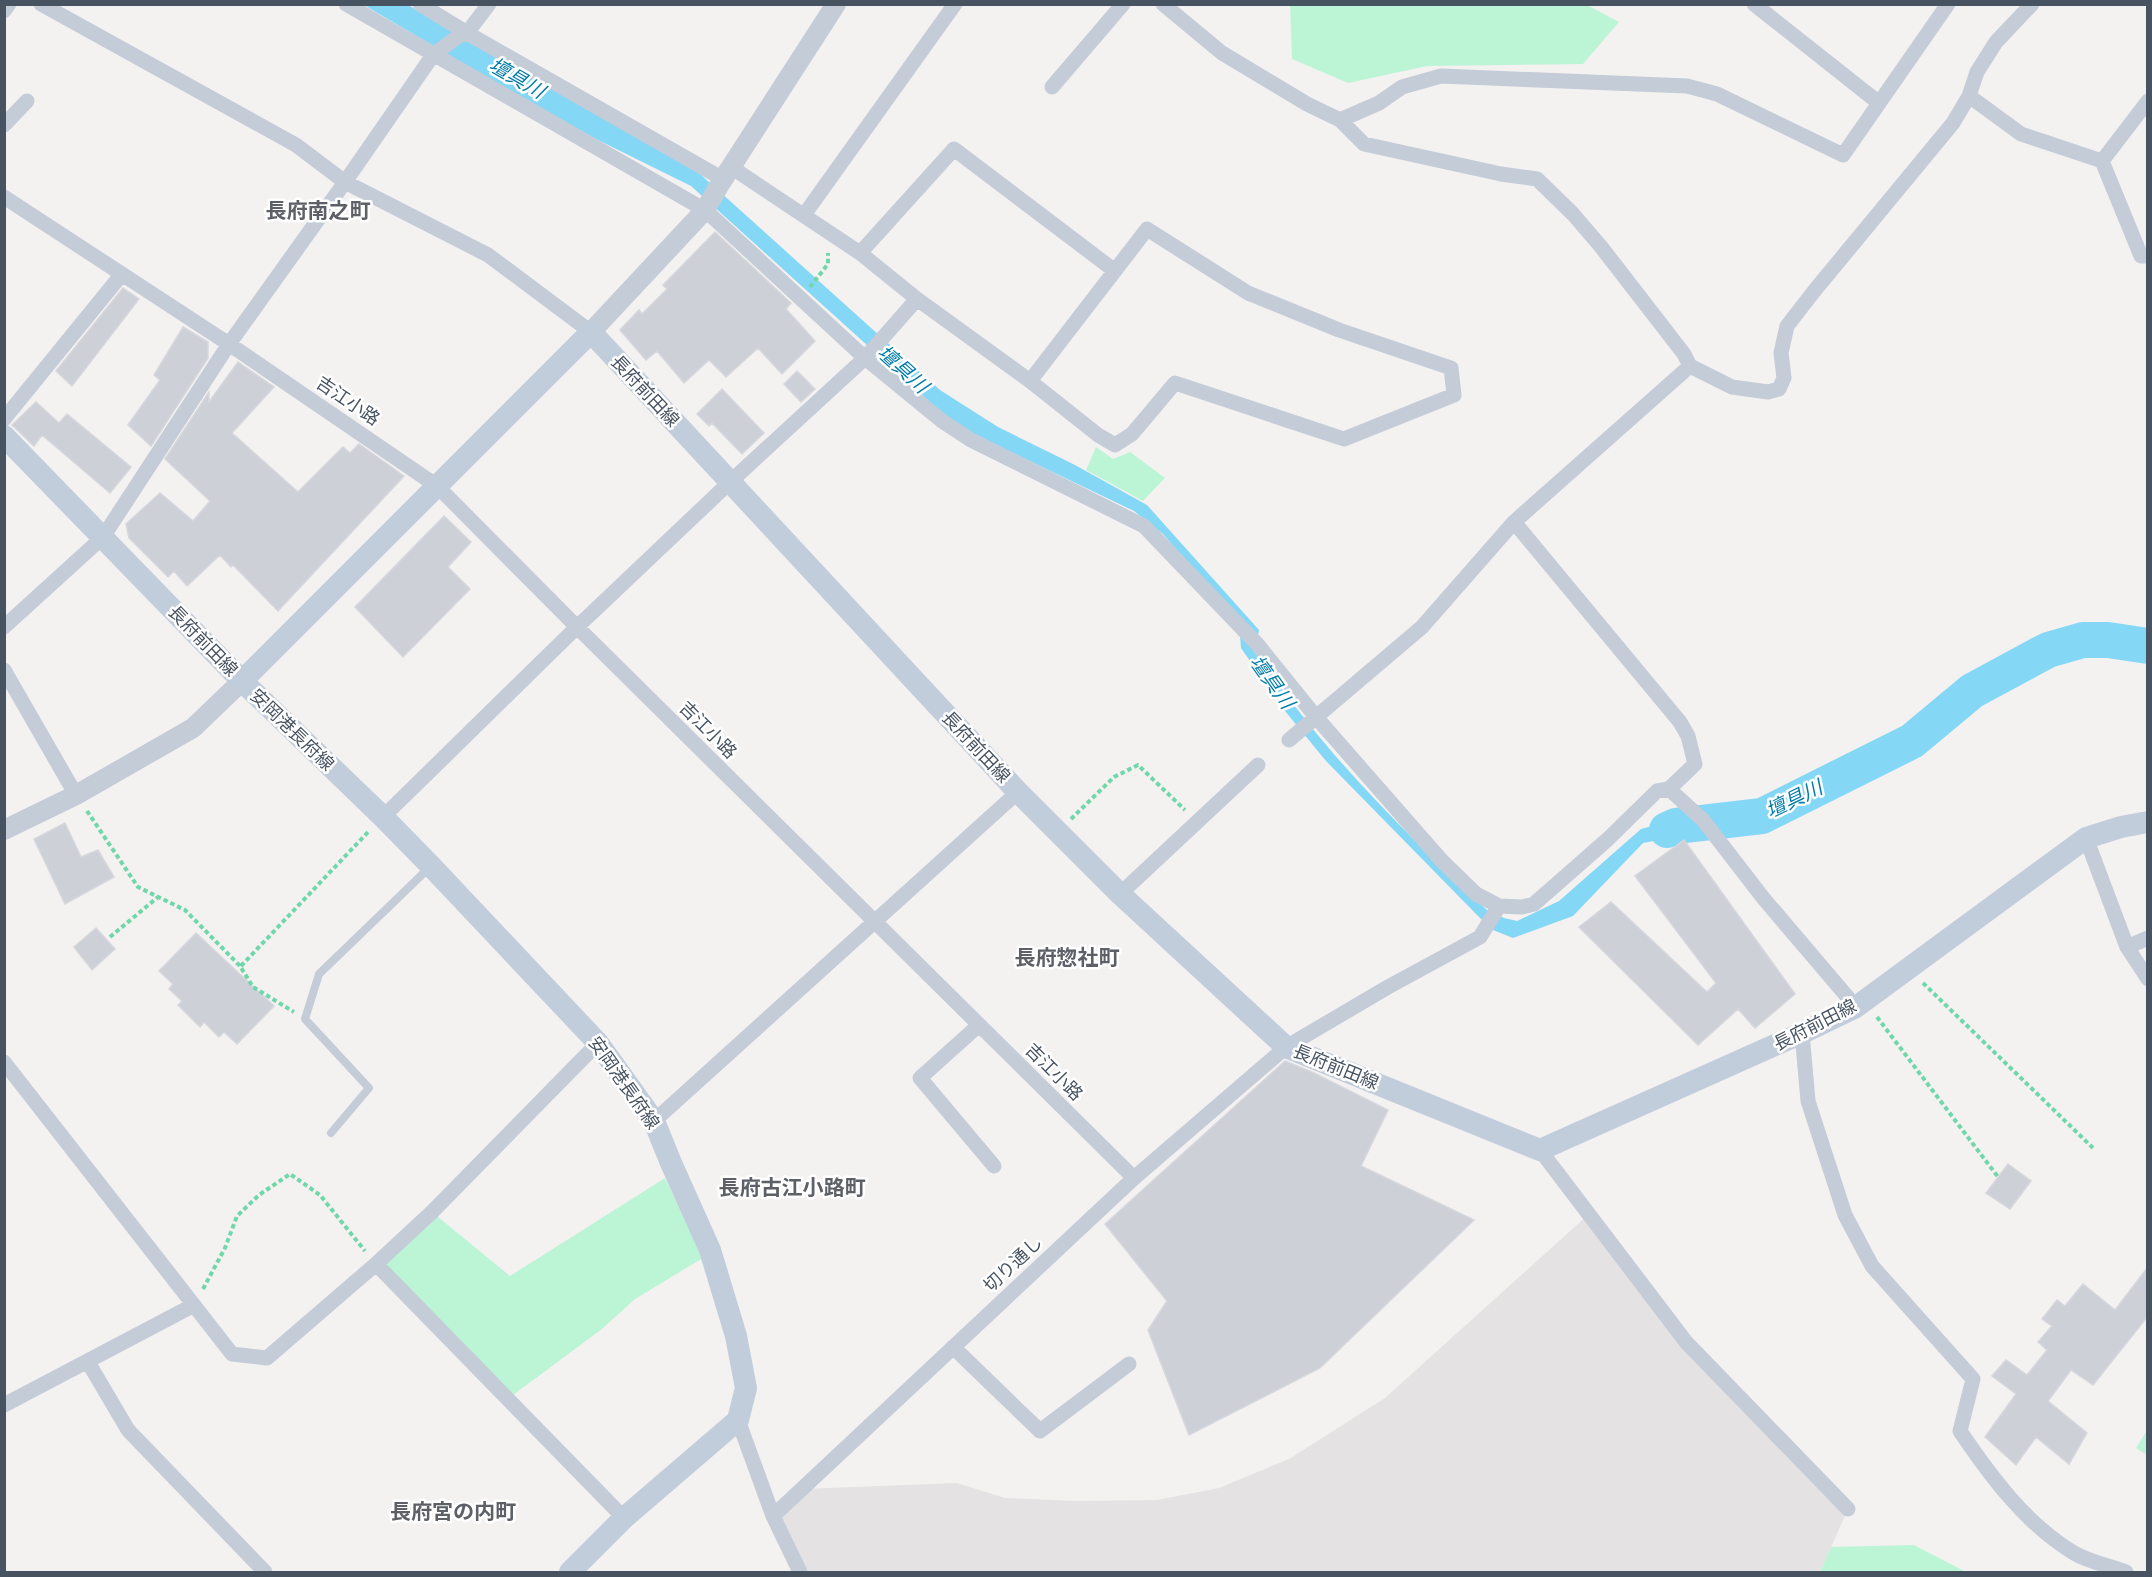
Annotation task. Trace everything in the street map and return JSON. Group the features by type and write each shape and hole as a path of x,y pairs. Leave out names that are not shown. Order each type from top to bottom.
{"main road":[{"name":"長府前田線","path":"4,436 242,681 591,332 1018,792 1120,894 1286,1047 1540,1150 1802,1033 1860,1003 2086,838 2121,827 2148,822"},
{"name":"安岡港長府線","path":"242,681 383,817 598,1043 654,1121 710,1250 736,1336 746,1388 738,1420"},
{"path":"570,1572 624,1518 738,1420"}],"street":[{"path":"4,11 9,4"},
{"path":"41,4 296,145 345,182 488,255 591,332 717,190 836,4"},
{"path":"346,4 435,53 717,190 804,215 860,253 1098,435 1115,445 1132,434 1176,383 1344,439 1454,395 1451,368 1339,330 1248,293 1147,229 1030,381"},
{"path":"420,4 464,34 717,190 868,355 942,422 971,440 1144,526 1258,645 1303,728 1476,894 1499,906 1522,907 1534,904 1608,839 1657,791 1669,789 1695,764 1689,736 1680,722 1514,522"},
{"path":"4,627 103,537 229,344 435,53 464,34 489,4"},
{"path":"804,215 955,4"},
{"path":"1052,87 1124,4"},
{"path":"1163,4 1222,53 1307,104 1340,120 1364,144 1501,174 1537,179 1602,248 1684,354 1690,366 1732,387 1768,392 1779,389 1784,378 1781,353 1787,326 1953,123 1969,96 1977,72 1996,42 2032,4"},
{"path":"1754,4 1879,103"},
{"path":"1340,120 1379,103 1402,87 1441,76 1687,86 1717,94 1843,155 1945,6"},
{"path":"1969,96 2021,134 2102,161 2141,256 2148,256"},
{"path":"2102,161 2148,100"},
{"path":"4,125 27,101"},
{"path":"860,253 954,149 1114,271"},
{"name":"吉江小路","path":"4,197 229,344 437,486 1134,1178"},
{"path":"4,419 122,274"},
{"path":"383,817 577,627 868,355 918,298"},
{"path":"1303,728 1422,627 1514,522 1690,366"},
{"path":"4,670 76,795"},
{"path":"4,830 76,795 193,728 242,681"},
{"path":"1120,894 1258,765"},
{"path":"1669,789 1703,820 1764,899 1860,1003"},
{"path":"654,1121 1018,792"},
{"path":"2086,838 2127,947 2148,979"},
{"name":"切り通し","path":"773,1516 1134,1178 1286,1047 1388,987 1480,937 1499,906"},
{"path":"2127,947 2148,938"},
{"path":"979,1025 920,1078 994,1166"},
{"path":"1802,1033 1809,1101 1845,1215 1872,1266 1973,1379 1960,1431 1990,1476 2035,1523 2075,1553 2126,1572"},
{"path":"4,1062 232,1354 267,1358 376,1264 478,1166 598,1043"},
{"path":"1540,1150 1686,1342 1848,1509"},
{"path":"376,1264 624,1518"},
{"path":"4,1405 194,1305"},
{"path":"953,1347 1040,1431 1129,1364"},
{"path":"88,1362 128,1430 265,1572"},
{"path":"738,1420 773,1516 800,1572"}],"lane":[{"path":"331,1133 369,1088 305,1019 319,974 431,866"}],"path":[{"path":"1058,832 1114,777 1138,765 1196,821"},
{"path":"76,795 138,887 185,910 240,966 253,987 305,1019"},
{"path":"240,966 383,817"},
{"path":"110,937 158,897"},
{"path":"1908,968 2093,1148"},
{"path":"1860,1003 1998,1177"},
{"path":"194,1305 225,1248 237,1216 259,1195 290,1174 320,1194 376,1264"}],"shaded area":[{"path":"1589,1214 1686,1342 1848,1509 1820,1572 800,1572 773,1516 803,1489 957,1483 1005,1498 1077,1501 1157,1500 1219,1488 1289,1459 1385,1398"}],"green space":[{"path":"1290,5 1587,5 1619,22 1583,64 1427,66 1348,83 1292,59"},
{"path":"1096,447 1113,459 1130,452 1165,478 1143,501 1086,470"},
{"path":"665,1178 703,1258 635,1299 602,1329 509,1398 376,1264 432,1212 510,1276"},
{"path":"2147,1430 2147,1455 2136,1448"},
{"path":"1914,1545 1966,1572 1820,1572 1831,1547"}],"water":[{"name":"壇具川","path":"364,5 408,5 700,174 940,390 998,427 1075,465 1147,505 1259,630 1255,650 1280,686 1334,754 1393,818 1487,910 1517,921 1559,901 1641,829 1667,822 1695,820 1705,831 1643,843 1573,916 1513,938 1493,930 1326,761 1285,711 1241,648 1240,635 1200,577 1163,534 1134,511 973,434 941,412 691,186 596,139"}],"building":[{"path":"715,232 791,303 786,309 815,341 782,374 758,348 726,377 709,360 684,383 657,351 646,360 620,330 639,310 642,314 667,289 663,285"},
{"path":"123,288 139,299 72,386 56,371"},
{"path":"183,327 208,342 208,358 151,446 128,425 160,380 154,375"},
{"path":"238,362 274,387 232,433 298,492 343,447 350,453 359,444 404,476 278,611 233,565 231,567 220,555 187,586 174,571 168,577 129,538 126,524 160,493 193,521 210,501 165,459 209,392 209,402"},
{"path":"797,371 815,389 801,402 784,384"},
{"path":"722,389 764,433 742,454 712,423 709,426 697,414"},
{"path":"36,402 59,423 67,414 131,467 110,493 42,435 34,446 12,425"},
{"path":"444,516 471,542 448,567 470,589 403,657 355,607"},
{"path":"65,823 81,857 98,850 114,877 65,904 34,839"},
{"path":"1684,840 1795,994 1755,1028 1738,1009 1698,1045 1579,927 1611,902 1707,992 1716,983 1635,876"},
{"path":"96,928 115,949 92,970 74,947"},
{"path":"196,933 274,1006 237,1044 224,1032 219,1037 204,1022 200,1027 178,1005 182,1001 169,989 173,984 159,971"},
{"path":"1285,1061 1388,1110 1361,1166 1474,1220 1320,1368 1189,1435 1148,1330 1167,1301 1105,1224"},
{"path":"2008,1164 2031,1181 2010,1209 1986,1193"},
{"path":"2148,1267 2148,1316 2093,1385 2071,1370 2048,1401 2087,1433 2069,1464 2036,1437 2016,1465 1985,1437 2016,1394 1992,1376 2006,1360 2027,1375 2047,1350 2038,1342 2052,1326 2042,1319 2057,1300 2065,1306 2083,1284 2115,1310"}],"waterway":[{"name":"壇具川","path":"1667,830 1676,826 1762,816 1912,741 1972,691 2048,650 2083,640 2108,640 2148,646"}],"district":[{"name":"長府南之町","path":"318,211"},
{"name":"長府惣社町","path":"1067,958"},
{"name":"長府古江小路町","path":"792,1188"},
{"name":"長府宮の内町","path":"453,1512"}]}
